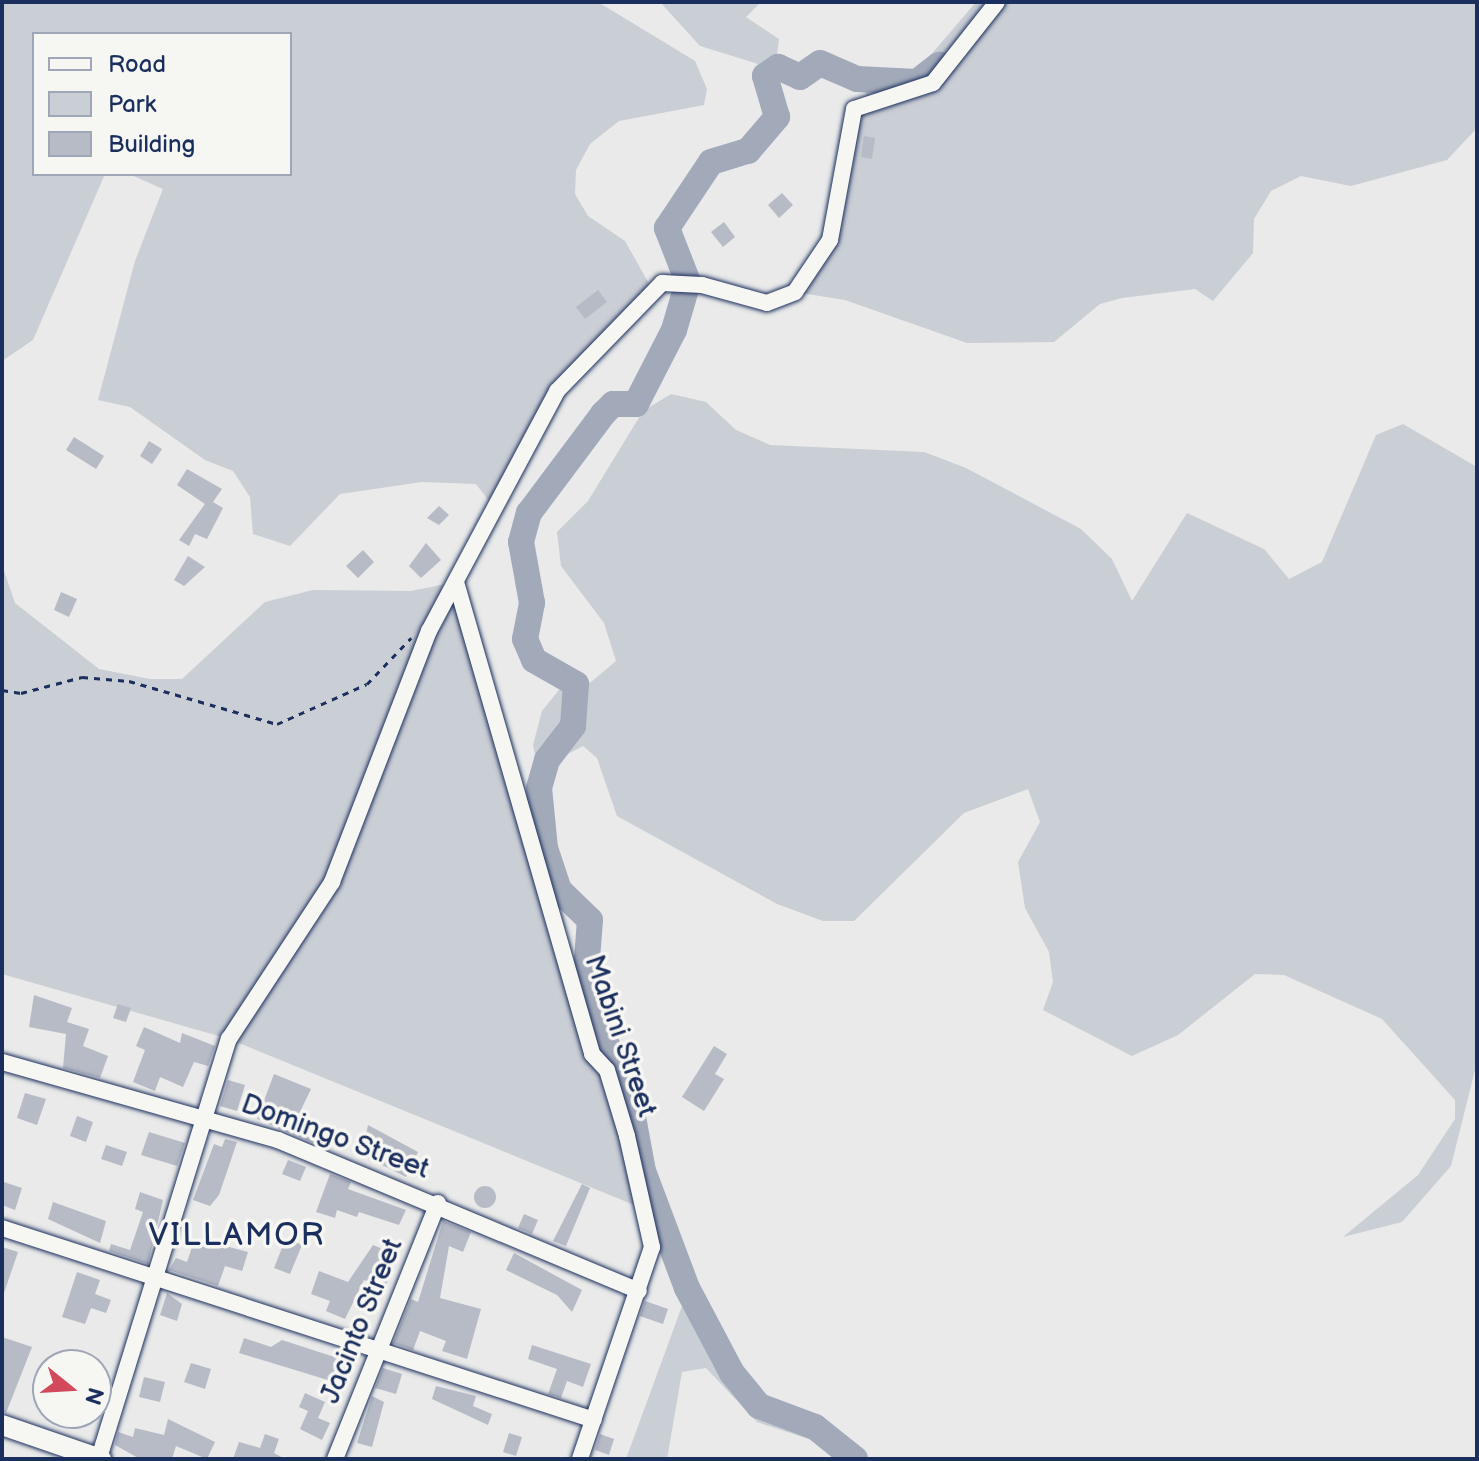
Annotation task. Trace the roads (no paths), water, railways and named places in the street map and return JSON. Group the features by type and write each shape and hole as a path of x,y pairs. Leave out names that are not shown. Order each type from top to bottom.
{"main road":[{"path":"2,1425 100,1459"}],"street":[{"path":"100,1459 208,1120 229,1039 332,882 429,631 557,391 601,342 662,283 702,285 767,303 795,292 830,240 854,109 933,83 997,2"},
{"name":"Mabini Street","path":"456,582 592,1054 607,1070 627,1136 652,1247 580,1459"},
{"name":"Domingo Street","path":"2,1062 208,1120 438,1203 639,1291"},
{"name":"Jacinto Street","path":"335,1459 438,1203"},
{"path":"2,1228 157,1282 380,1349 594,1420"}],"waterway":[{"path":"855,1459 815,1427 759,1406 732,1373 687,1288 643,1171 627,1085 584,998 590,920 559,890 545,848 539,788 547,760 573,726 576,684 534,660 525,639 532,603 521,542 529,513 603,414 613,404 636,404 674,330 688,282 667,228 711,162 748,151 777,117 765,76 778,67 800,77 820,63 857,79 917,82 939,65"}],"district":[{"name":"VILLAMOR","path":"237,1236"}]}
